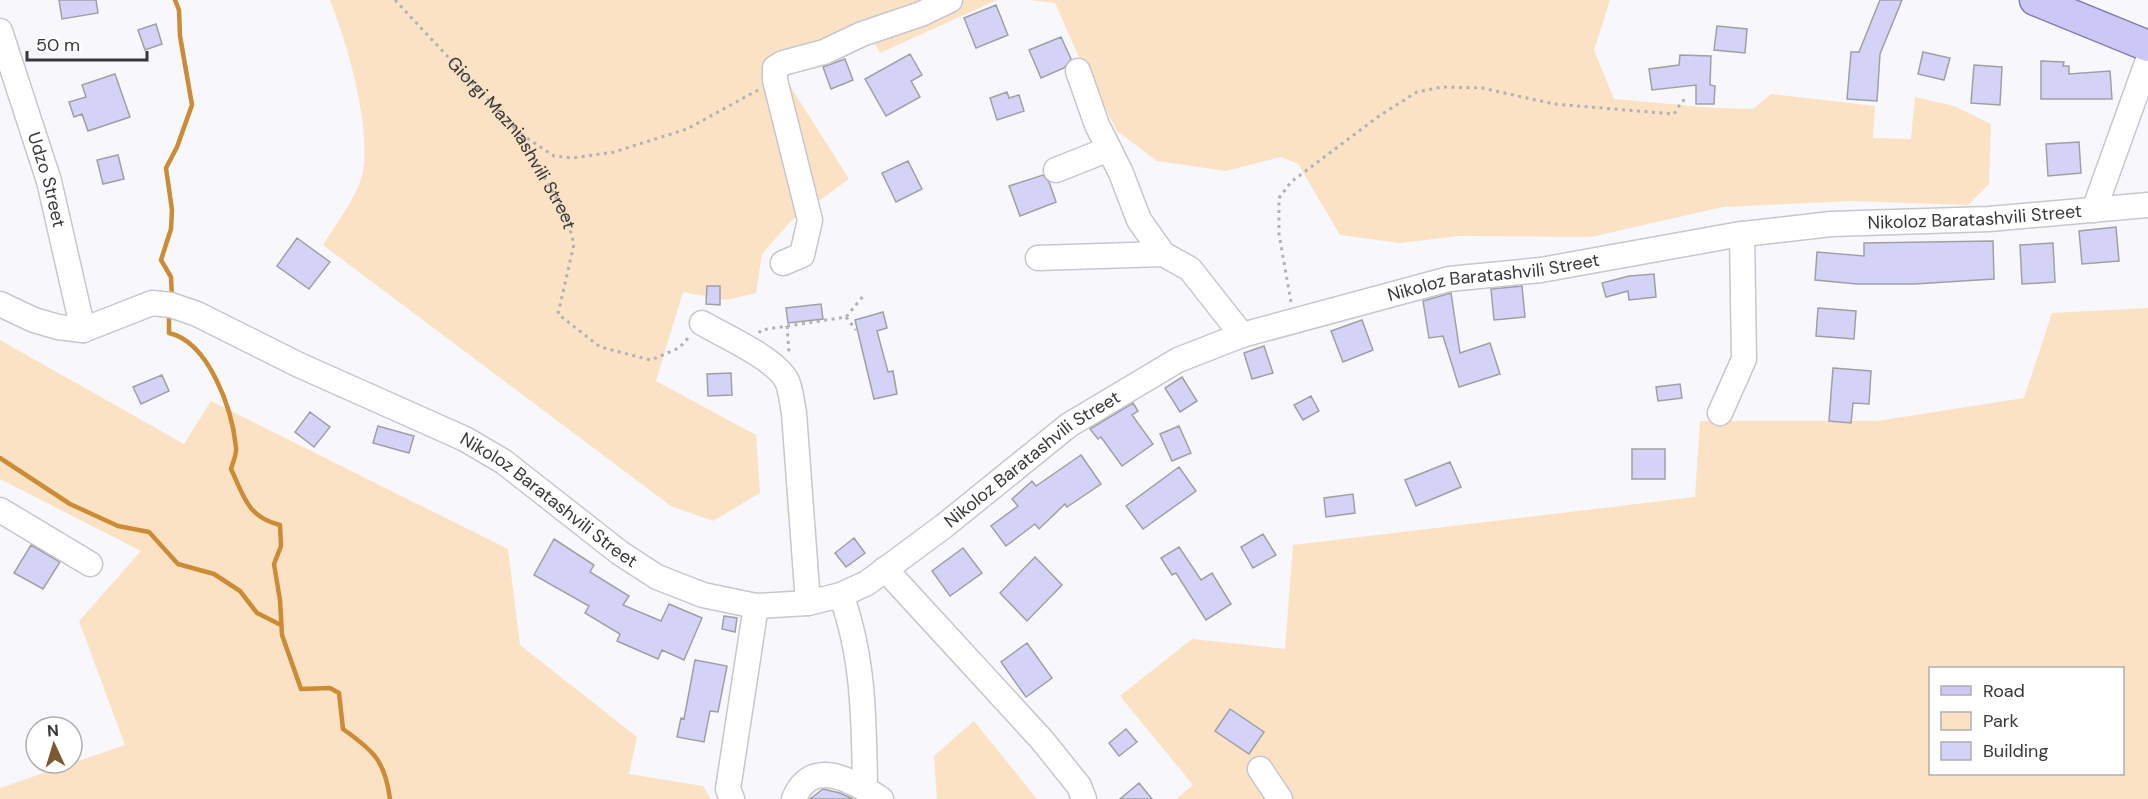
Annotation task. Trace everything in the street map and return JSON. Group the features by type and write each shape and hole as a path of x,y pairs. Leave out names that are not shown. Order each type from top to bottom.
{"main road":[{"path":"2035,0 2148,46"}],"street":[{"path":"783,263 802,255 810,220 775,80 775,68 783,63 824,52 862,34 921,14 950,0"},
{"name":"Udzo Street","path":"0,31 49,181 83,330"},
{"path":"2094,210 2148,60"},
{"path":"1078,71 1096,125 1109,149 1139,220 1163,254 1190,269 1242,335"},
{"path":"1056,170 1109,149"},
{"name":"Nikoloz Baratashvili Street","path":"83,330 152,303 171,305 197,314 299,365 465,439 504,462 620,553 657,577 703,595 756,606 808,603 841,595 867,583 944,526 1069,425 1178,360 1242,335 1449,279 1541,270 1742,234 1831,224 1989,219 2148,205"},
{"path":"1720,413 1744,359 1742,234"},
{"path":"1038,258 1163,254"},
{"path":"0,304 42,322 83,330"},
{"path":"702,323 780,371 788,382 794,413 808,603"},
{"path":"0,510 90,564"},
{"path":"885,569 1042,741 1079,786 1083,799"},
{"path":"841,595 858,654 873,794"},
{"path":"732,799 728,789 756,606"},
{"path":"1260,769 1280,799"},
{"path":"794,799 800,785 813,775 830,775 873,794"}],"path":[{"name":"Giorgi Mazniashvili Street","path":"395,0 519,133 566,215 574,244 558,314 600,346 651,360 679,348 702,323"},
{"path":"519,133 554,156 573,158 614,152 687,129 775,80"},
{"path":"1295,321 1279,234 1279,198 1291,182 1379,116 1417,92 1442,87 1482,88 1554,104 1674,114 1682,101 1688,99"},
{"path":"764,329 846,317 864,295"},
{"path":"846,317 856,330"}],"green space":[{"path":"330,0 997,0 880,53 866,27 780,70 849,179 791,221 762,254 756,293 726,300 683,292 656,381 756,435 760,493 713,521 671,506 323,245 347,208 359,185 364,167 362,119 358,92"},
{"path":"1030,0 1610,0 1594,50 1614,99 1714,108 1753,109 1771,94 1875,106 1873,138 1911,139 1915,97 1954,106 1991,124 1989,184 1968,205 1850,201 1723,207 1591,237 1460,236 1400,243 1340,235 1298,164 1281,157 1226,171 1157,161 1117,131 1078,55 1055,3"},
{"path":"2148,308 2148,799 1176,799 1193,785 1120,696 1192,639 1285,649 1293,545 1695,497 1700,421 1877,421 2024,398 2052,313"},
{"path":"0,340 184,444 211,401 508,549 520,645 637,737 629,774 703,786 711,799 0,799 0,788 38,775 84,775 84,759 125,745 79,621 141,551 0,479"},
{"path":"974,721 1037,799 937,799 934,756"}],"building":[{"path":"59,0 96,0 98,13 62,19"},
{"path":"1880,0 1902,0 1880,54 1877,101 1847,99 1851,52 1859,52"},
{"path":"996,5 1008,35 976,48 964,18"},
{"path":"156,24 162,44 145,50 138,30"},
{"path":"1717,26 1747,29 1745,53 1714,50"},
{"path":"1061,37 1071,59 1064,68 1041,78 1029,50"},
{"path":"1923,52 1950,58 1944,80 1918,74"},
{"path":"910,54 922,75 911,81 920,97 886,116 865,79"},
{"path":"1680,55 1711,56 1710,85 1715,86 1714,104 1696,104 1696,85 1652,90 1649,69 1679,65"},
{"path":"845,59 853,80 831,89 823,67"},
{"path":"2041,61 2064,62 2063,66 2069,66 2069,74 2110,71 2112,99 2041,99"},
{"path":"1974,65 2002,67 2000,105 1971,103"},
{"path":"115,74 130,117 88,131 82,114 74,117 69,102 86,97 82,85"},
{"path":"1007,92 1009,98 1019,95 1024,111 997,120 990,98"},
{"path":"2079,142 2081,173 2048,176 2046,144"},
{"path":"118,155 124,179 103,184 97,160"},
{"path":"908,161 922,189 896,202 882,173"},
{"path":"1043,175 1049,182 1056,202 1020,216 1009,186"},
{"path":"2116,227 2119,261 2082,264 2079,231"},
{"path":"297,238 330,262 309,289 277,266"},
{"path":"1993,241 1994,279 1914,284 1857,284 1815,280 1817,252 1864,256 1864,243"},
{"path":"2053,243 2055,282 2022,284 2020,245"},
{"path":"1654,274 1656,297 1629,300 1628,291 1606,297 1602,283 1629,276"},
{"path":"707,286 720,286 720,305 706,304"},
{"path":"1522,286 1525,317 1494,320 1491,289"},
{"path":"1451,293 1460,353 1490,343 1500,374 1459,387 1443,336 1429,338 1423,301"},
{"path":"821,304 823,319 788,323 786,308"},
{"path":"1818,308 1856,311 1854,339 1816,336"},
{"path":"883,312 887,328 877,331 888,372 893,371 897,394 874,399 855,320"},
{"path":"1362,320 1373,350 1343,362 1331,331"},
{"path":"1264,346 1273,373 1252,379 1244,353"},
{"path":"1833,368 1871,371 1869,404 1853,403 1851,423 1829,421"},
{"path":"731,373 732,395 708,396 707,374"},
{"path":"162,375 169,391 141,404 133,387"},
{"path":"1182,377 1197,401 1180,412 1165,388"},
{"path":"1680,384 1682,398 1658,401 1656,387"},
{"path":"1311,396 1319,411 1303,420 1294,405"},
{"path":"1133,403 1138,411 1132,415 1153,444 1122,466 1101,437 1098,439 1090,429"},
{"path":"310,412 330,427 314,447 295,432"},
{"path":"378,426 414,436 409,453 373,443"},
{"path":"1179,426 1191,453 1172,461 1160,434"},
{"path":"1632,449 1665,449 1665,479 1632,479"},
{"path":"1081,455 1101,484 1067,507 1065,504 1039,529 1035,524 1006,546 991,526 1018,506 1012,499 1032,481 1036,486"},
{"path":"1450,462 1461,487 1416,506 1405,480"},
{"path":"1179,467 1196,491 1143,529 1126,506"},
{"path":"1353,494 1355,513 1326,517 1324,498"},
{"path":"1263,534 1276,555 1253,568 1241,547"},
{"path":"854,538 865,553 846,567 835,553"},
{"path":"554,539 594,565 590,572 629,596 623,605 661,621 669,604 702,618 684,660 662,650 658,659 617,641 620,634 585,613 589,606 534,575"},
{"path":"31,545 60,562 43,589 14,573"},
{"path":"1179,547 1201,580 1212,573 1231,604 1206,620 1176,573 1172,575 1161,558"},
{"path":"963,548 982,573 950,596 932,571"},
{"path":"1035,557 1062,585 1027,621 1000,593"},
{"path":"724,616 737,618 735,632 722,629"},
{"path":"1027,643 1052,678 1026,697 1001,662"},
{"path":"695,660 727,666 718,712 710,711 704,742 677,737 681,718 684,719"},
{"path":"1230,709 1264,732 1249,754 1215,731"},
{"path":"1126,729 1137,742 1119,756 1109,743"},
{"path":"1139,783 1152,799 1120,799"},
{"path":"823,789 840,793 853,799 810,799"}],"waterway":[{"path":"172,299 171,277 161,260 171,229 172,210 166,168 177,147 192,105 180,36 179,10 175,0"},
{"path":"169,313 169,333 183,339 196,349 207,363 224,397 236,447 231,469 248,504 260,517 280,525 281,546 274,564 280,600 282,635 301,689 330,688 339,693 343,729 363,744 376,758 385,775 390,799"},
{"path":"0,458 70,504 118,526 149,532 178,564 214,574 240,591 257,613 281,625"}]}
